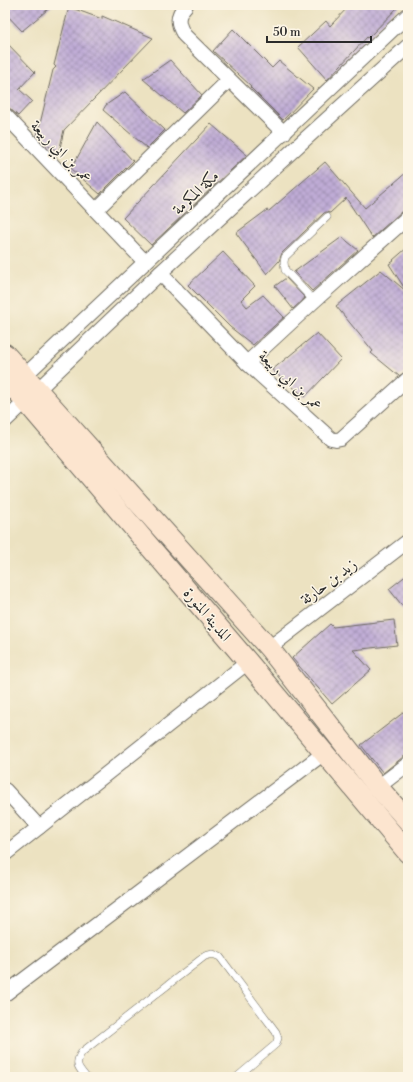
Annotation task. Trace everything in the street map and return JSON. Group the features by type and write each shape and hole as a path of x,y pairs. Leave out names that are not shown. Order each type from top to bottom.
{"main road":[{"path":"5,354 19,387 269,648 378,787 408,821"},
{"name":"المدينة المنورة","path":"19,387 408,853"}],"street":[{"path":"186,5 178,18 179,27 184,35 284,133"},
{"name":"مكة المكرمة","path":"5,421 19,387 145,262 408,15"},
{"name":"مكة المكرمة","path":"19,387 160,273 408,46"},
{"path":"96,210 229,80"},
{"name":"عمر بن ابي ربيعة","path":"5,115 145,262"},
{"path":"247,363 408,217"},
{"name":"عمر بن ابي ربيعة","path":"160,273 247,363 331,439 341,439 408,379"},
{"name":"زيد بن حارثة","path":"269,648 408,542"},
{"path":"5,854 248,662"},
{"path":"5,994 324,752"},
{"path":"378,787 408,764"},
{"path":"5,790 39,827"}],"lane":[{"path":"314,301 285,270 284,262 286,257 327,218"},
{"path":"86,1077 78,1067 78,1059 82,1052 205,956 213,954 220,957 276,1032 278,1038 276,1044 237,1077"}],"building":[{"path":"5,5 53,5 22,31 5,13"},
{"path":"350,5 400,5 368,38 367,37 327,80 298,47 326,21 330,26"},
{"path":"69,7 102,19 102,16 153,38 64,130 59,152 43,143 37,136 53,70 56,67 54,65"},
{"path":"233,29 272,68 279,61 313,89 283,120 250,87 251,86 213,51"},
{"path":"5,41 35,72 19,89 32,101 18,116 5,104"},
{"path":"170,60 202,95 183,113 143,79"},
{"path":"125,92 165,130 147,148 103,110 106,105"},
{"path":"97,122 133,161 100,194 71,169"},
{"path":"211,124 247,155 151,245 123,218"},
{"path":"325,162 365,208 408,171 408,209 402,211 372,238 346,198 330,213 324,213 282,253 279,261 267,274 236,233 267,210 269,211"},
{"path":"342,237 358,250 312,291 294,272"},
{"path":"408,247 408,370 399,376 371,353 373,351 336,306 381,270 407,292 389,264"},
{"path":"223,252 255,286 241,300 247,307 263,295 284,317 253,345 230,327 188,285"},
{"path":"286,278 305,298 293,309 275,286"},
{"path":"317,333 341,359 305,397 272,370"},
{"path":"408,574 408,613 389,589"},
{"path":"394,620 397,645 353,650 371,670 332,704 292,658 330,624 333,627"},
{"path":"408,709 408,756 403,757 383,773 361,745"}]}
